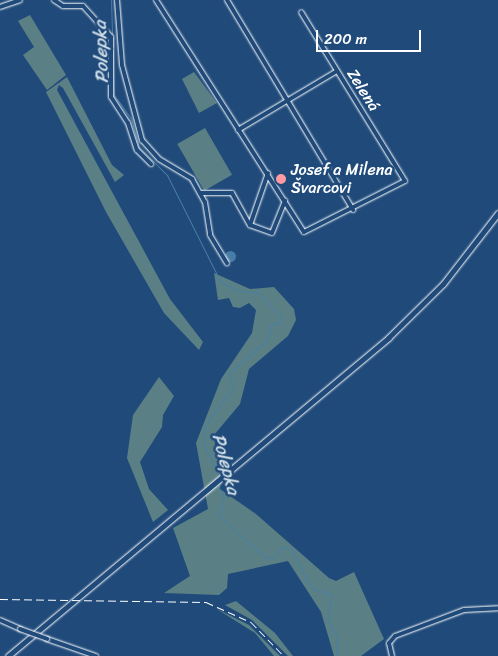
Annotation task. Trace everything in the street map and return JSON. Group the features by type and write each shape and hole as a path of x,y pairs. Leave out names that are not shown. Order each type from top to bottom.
{"main road":[{"path":"8,656 253,451 418,309 498,214"}],"street":[{"path":"0,7 20,0"},
{"path":"54,0 63,6 83,6 111,37 111,95 134,125 150,152 187,174 200,193 210,235 227,263"},
{"path":"83,6 86,0"},
{"path":"117,0 122,65 137,150 151,164"},
{"path":"156,0 304,232 353,210 227,0"},
{"name":"Zelená","path":"301,12 405,181 353,210"},
{"path":"238,130 288,102 337,70"},
{"path":"250,225 268,173"},
{"path":"200,193 232,193 250,225 272,233 285,200"},
{"path":"392,656 389,643 395,636 464,610 498,608"},
{"path":"0,620 96,656"}],"green space":[{"path":"30,15 66,75 47,90 23,55 34,47 18,21"},
{"path":"194,72 217,103 199,113 182,79"},
{"path":"67,77 112,165 124,175 115,182 63,88 59,85 57,90 170,299 203,342 199,350 164,313 106,212 46,92"},
{"path":"205,128 232,175 204,191 177,144"},
{"path":"214,273 250,289 274,287 294,309 296,320 288,336 249,369 240,404 214,435 215,445 224,455 220,489 256,514 329,578 336,581 354,572 384,639 361,656 334,656 321,612 288,561 228,574 227,588 219,595 164,593 190,576 173,528 208,509 196,443 221,379 252,333 256,310 249,303 240,308 233,307 229,298 218,300"},
{"path":"159,377 174,396 163,415 162,427 140,462 149,489 168,510 153,522 127,458 133,415"},
{"path":"236,601 275,633 293,656 288,656 252,620 225,605"},
{"path":"215,608 249,625 280,656 274,656 255,633"}],"water":[{"path":"230,250 236,256 230,262 224,256"}],"waterway":[{"name":"Polepka","path":"111,0 114,95 131,118 139,147 167,175 220,281 235,290 259,293 280,316 281,322 271,325 267,340 229,373 233,387 204,427 204,445 219,475 215,481"},
{"name":"Polepka","path":"217,485 224,497 219,515 225,521 266,558 274,557 282,547 291,549 311,588 331,594 328,620 337,637 336,656"}],"railway":[{"path":"0,599 206,602 251,622 284,656"}],"place":[{"name":"Josef a Milena Švarcovi","path":"281,179"}]}
